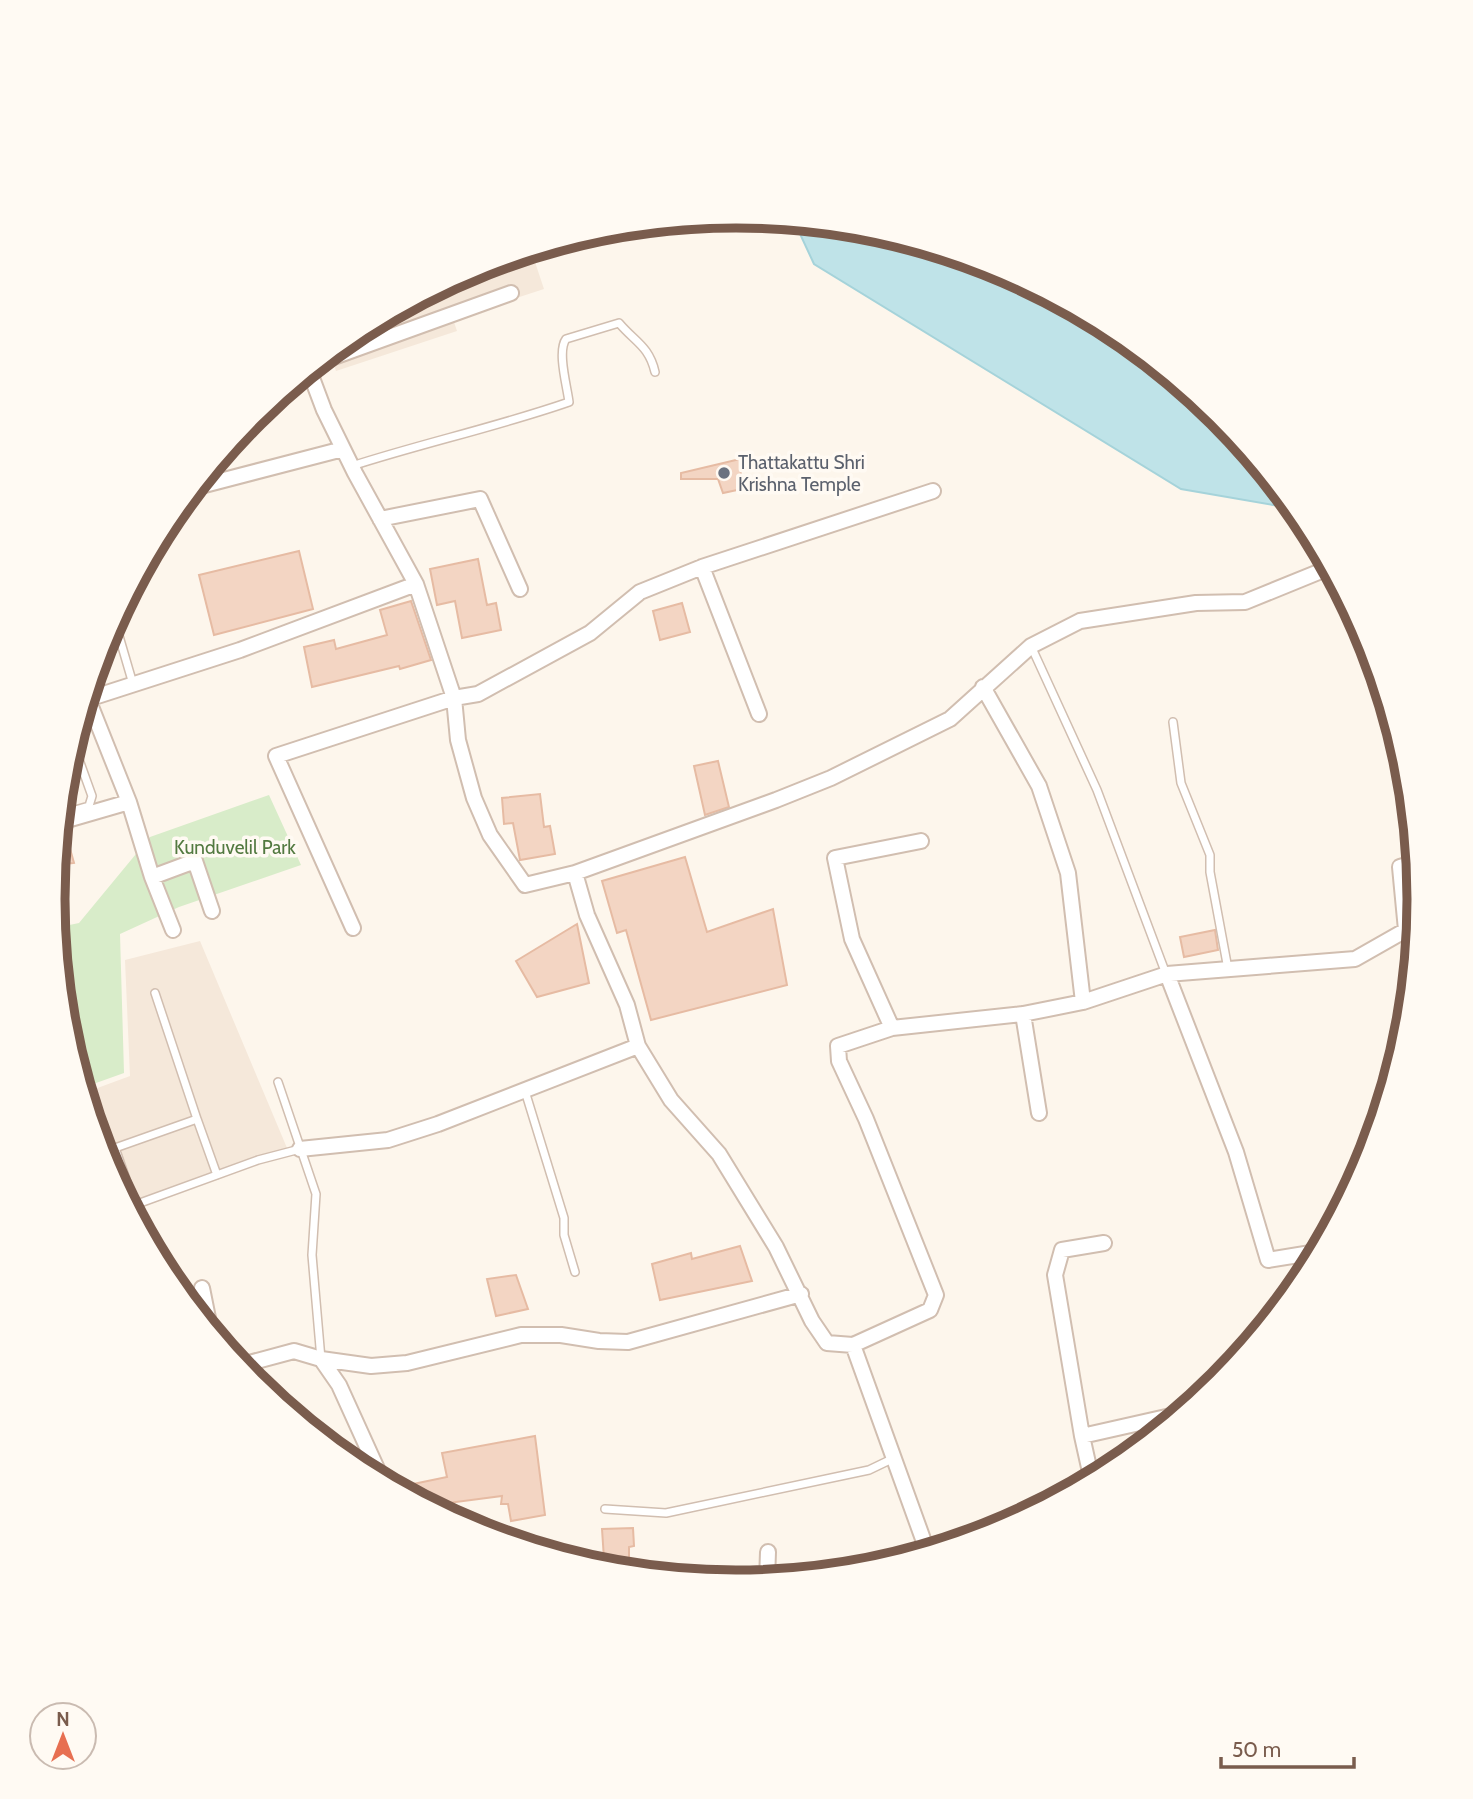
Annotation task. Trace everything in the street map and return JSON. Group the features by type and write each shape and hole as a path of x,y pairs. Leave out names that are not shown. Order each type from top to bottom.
{"street":[{"path":"349,352 511,293"},
{"path":"312,379 343,449 416,584 454,698 458,740 474,798 490,835 525,886 575,873 831,778 950,719 1031,646 1080,621 1196,603 1245,601 1322,571"},
{"path":"210,484 343,449"},
{"path":"353,928 276,756 454,698 478,694 590,633 640,592 702,567 933,491"},
{"path":"380,519 480,499 520,589"},
{"path":"702,567 759,714"},
{"path":"96,697 240,650 416,584"},
{"path":"983,687 1039,786 1068,873 1083,1002"},
{"path":"92,712 129,802 152,877 173,930"},
{"path":"69,819 129,802"},
{"path":"892,1028 852,939 835,858 921,841"},
{"path":"152,877 195,861 212,911"},
{"path":"575,873 587,915 627,1005 638,1046 671,1100 719,1154 776,1247 812,1321 827,1343 853,1345 930,1310 936,1294 866,1119 839,1061 838,1046 892,1028 1023,1014 1083,1002 1167,974 1356,959 1406,930 1400,867 1407,865"},
{"path":"1167,974 1236,1152 1268,1260 1307,1254"},
{"path":"1023,1014 1039,1113"},
{"path":"300,1149 388,1140 438,1124 638,1046"},
{"path":"1090,1470 1082,1436 1055,1275 1062,1250 1104,1243"},
{"path":"202,1288 207,1311"},
{"path":"251,1363 294,1351 321,1360 371,1366 407,1363 521,1335 561,1335 628,1342 801,1294"},
{"path":"853,1345 925,1544"},
{"path":"321,1360 340,1385 376,1466"},
{"path":"1082,1436 1163,1418"},
{"path":"768,1552 768,1570"}],"lane":[{"path":"352,466 530,416 569,402 561,354 566,339 619,323 645,347 656,372"},
{"path":"119,636 133,684"},
{"path":"1031,646 1097,790 1167,974"},
{"path":"1173,722 1181,783 1210,855 1210,872 1228,969"},
{"path":"70,811 89,806 92,796 80,761"},
{"path":"155,993 217,1175"},
{"path":"278,1082 316,1194 312,1255 321,1360"},
{"path":"525,1090 564,1218 564,1235 575,1272"},
{"path":"120,1166 115,1149 197,1119"},
{"path":"138,1204 276,1154 300,1149"},
{"path":"606,1509 666,1513 869,1471 894,1458"}],"shaded area":[{"path":"534,259 544,289 453,319 457,331 336,371 333,363 401,318 479,279"},
{"path":"200,941 287,1148 136,1200 116,1157 93,1090 130,1076 125,960"}],"green space":[{"name":"Kunduvelil Park","path":"269,795 301,865 179,907 120,934 124,1073 91,1085 70,987 66,926 79,923 150,837"}],"water":[{"path":"799,231 868,241 910,251 952,263 1034,297 1110,341 1179,394 1242,457 1280,506 1181,489 814,264"}],"building":[{"name":"Thattakattu Shri Krishna Temple","path":"740,459 742,489 723,493 718,479 681,479 681,473"},
{"path":"299,551 313,609 214,635 199,575"},
{"path":"478,559 487,605 496,603 501,630 462,638 455,601 437,605 430,569"},
{"path":"411,601 431,660 312,687 304,647 334,640 336,649 387,635 380,610"},
{"path":"682,603 690,632 660,640 653,611"},
{"path":"718,761 729,807 705,815 694,766"},
{"path":"540,794 544,827 550,826 555,854 520,860 513,823 504,824 502,798"},
{"path":"67,840 74,863 66,864"},
{"path":"685,857 707,932 773,909 787,985 651,1020 626,930 617,933 602,881"},
{"path":"577,924 589,983 537,997 516,961"},
{"path":"1215,930 1218,950 1184,957 1180,937"},
{"path":"740,1246 752,1281 660,1300 652,1264 691,1253 692,1259"},
{"path":"516,1275 528,1309 496,1316 487,1279"},
{"path":"535,1436 545,1515 511,1521 508,1504 501,1504 502,1496 448,1503 449,1506 408,1485 447,1477 442,1453"},
{"path":"633,1528 634,1546 629,1547 629,1558 604,1558 602,1529"}],"place":[{"name":"Thattakattu Shri Krishna Temple","path":"724,473"}]}
